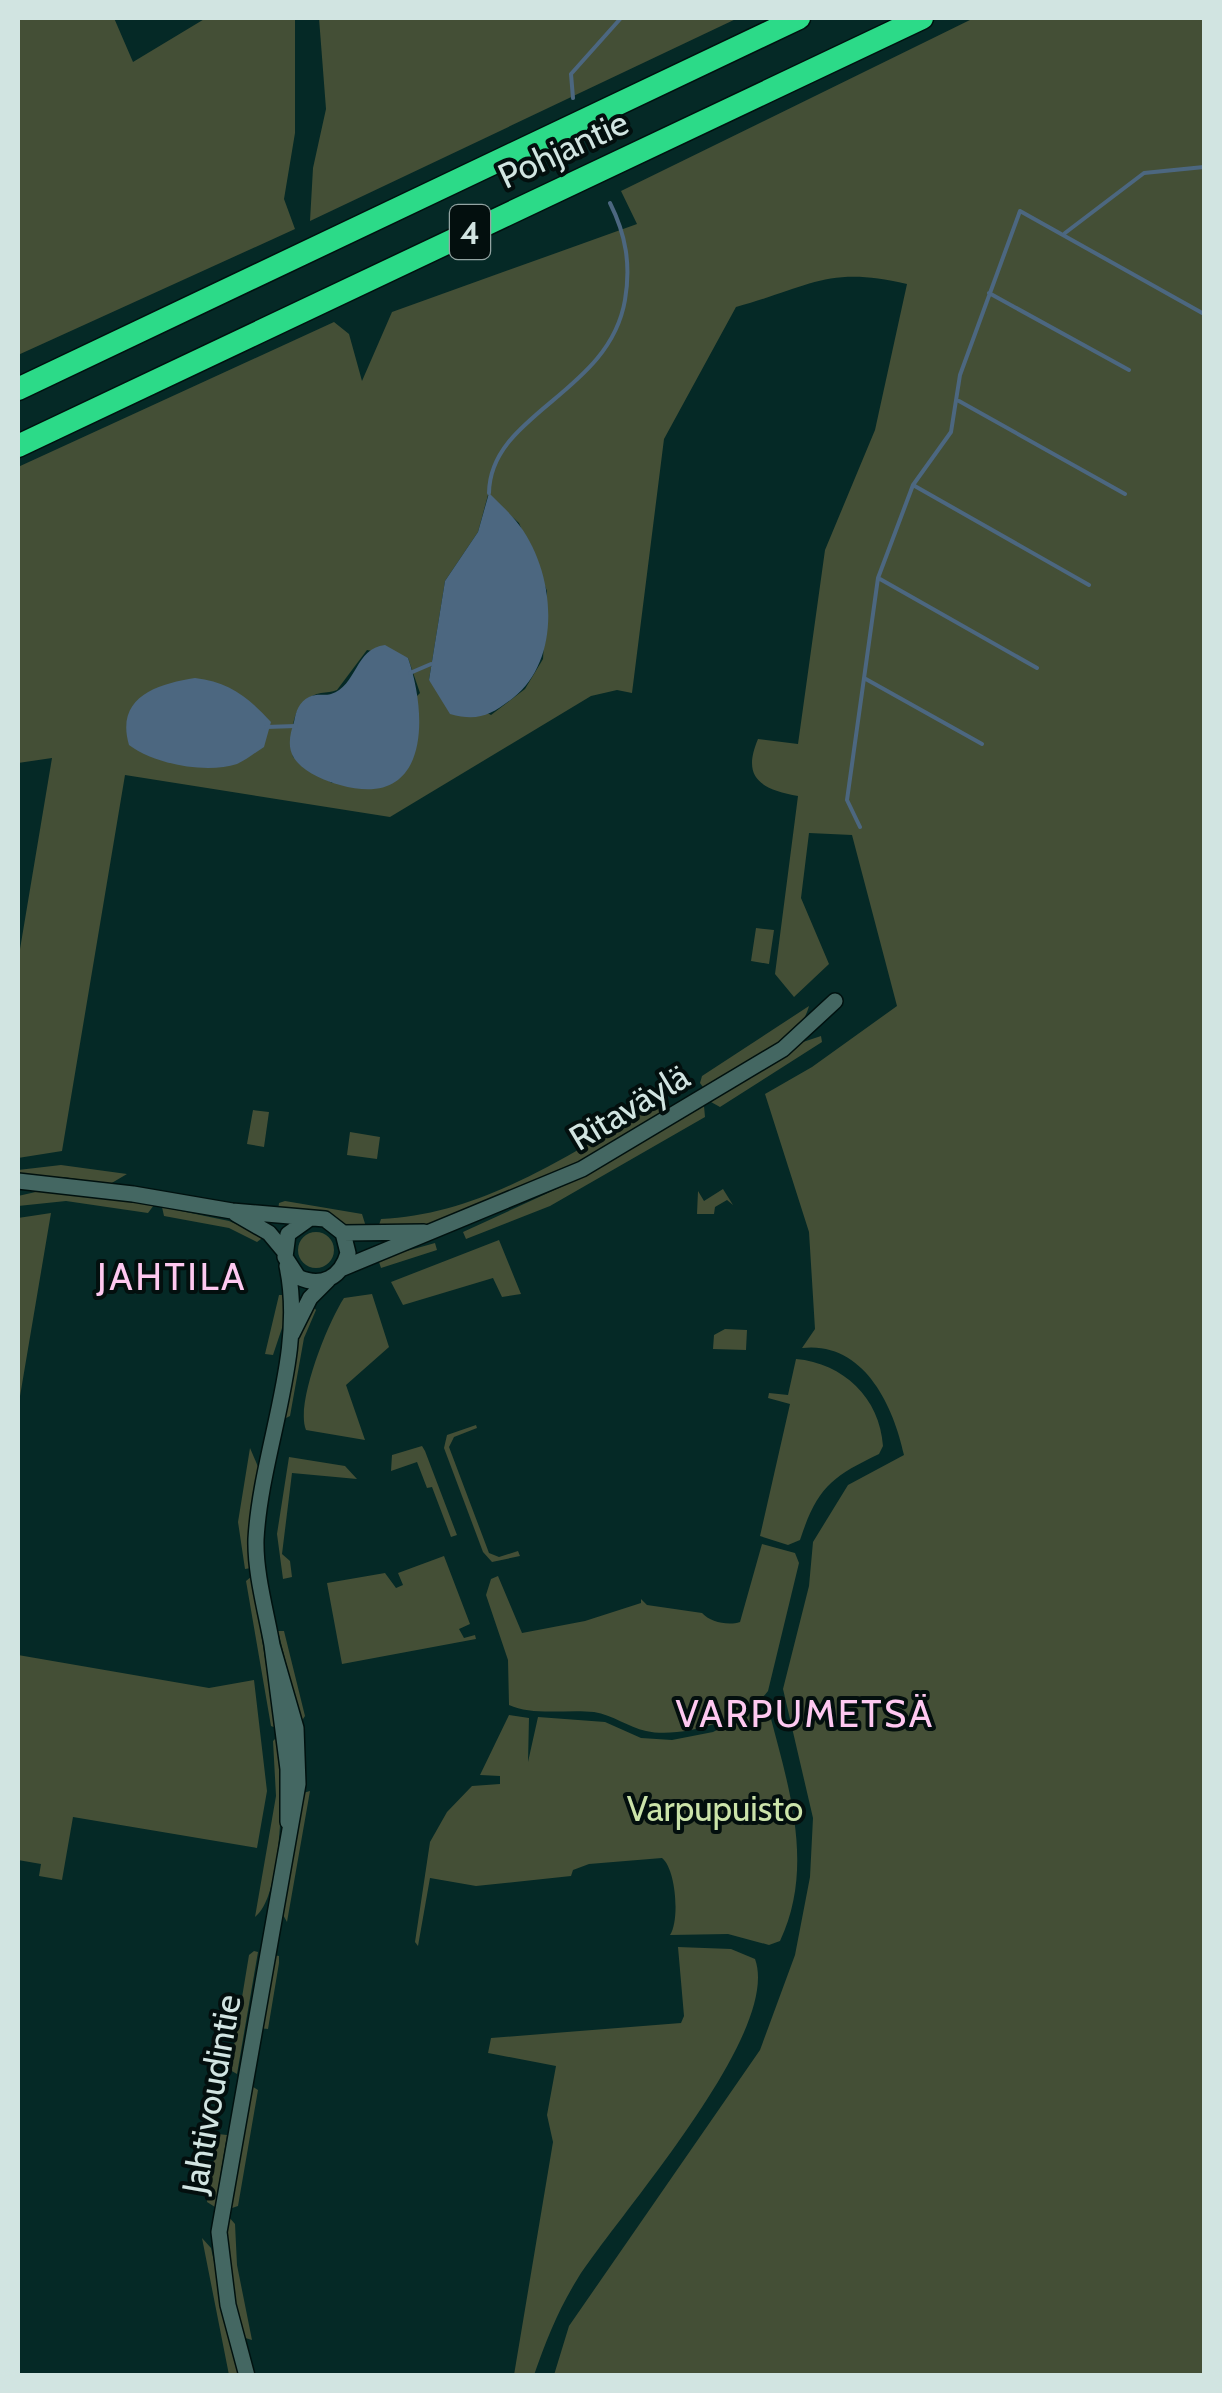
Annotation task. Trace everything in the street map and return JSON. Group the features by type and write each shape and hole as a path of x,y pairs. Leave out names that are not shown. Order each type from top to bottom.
{"highway":[{"name":"Pohjantie","path":"18,389 799,18"},
{"name":"Pohjantie","path":"18,446 922,18"}],"street":[{"name":"Ritaväylä","path":"343,1268 582,1170 784,1050 835,1001"},
{"path":"18,1181 54,1183 232,1211 325,1219 343,1233 348,1253 343,1268 328,1280 304,1280 270,1233 232,1211"},
{"path":"18,1192 54,1183"},
{"path":"285,1256 292,1230 310,1219"},
{"name":"Ritaväylä","path":"343,1233 380,1236 433,1231"},
{"name":"Jahtivoudintie","path":"246,2376 228,2304 219,2232 300,1755 272,1645 256,1540 293,1294 285,1256"},
{"name":"Jahtivoudintie","path":"288,1342 310,1298 328,1280"}],"green space":[{"path":"18,18 114,18 133,62 206,18 295,18 295,133 284,199 295,229 18,355"},
{"path":"319,18 738,18 310,221 313,168 326,109"},
{"path":"974,18 1204,18 1204,2375 554,2375 569,2326 760,2050 795,1955 810,1877 813,1818 783,1689 809,1586 813,1542 848,1485 904,1455 883,1397 858,1365 823,1348 802,1348 815,1329 809,1232 765,1094 812,1067 897,1006 852,835 809,833 801,898 829,964 794,997 775,974 798,796 765,785 758,780 752,764 758,739 798,744 825,550 875,430 907,284 837,278 736,307 664,439 632,693 617,690 591,696 390,817 125,775 62,1151 18,1158 18,961 52,758 18,763 18,467 334,322 349,334 362,381 392,312 637,224 621,191","holes":["488,495 519,523 547,591 543,659 525,689 491,715 429,680 445,581 478,532","367,650 408,658 420,693 332,783 293,757 295,718 311,696 337,690"]},
{"path":"756,928 774,930 769,964 751,961"},
{"path":"809,1006 803,1020 780,1045 705,1090 700,1083 702,1076"},
{"path":"821,1036 822,1042 720,1107 711,1102 803,1042"},
{"path":"663,1099 661,1113 525,1189 450,1217 377,1231 381,1219 456,1206 528,1177"},
{"path":"704,1106 705,1117 550,1206 466,1239 463,1232 585,1176"},
{"path":"253,1110 269,1112 264,1147 247,1144"},
{"path":"350,1132 380,1137 377,1159 347,1155"},
{"path":"61,1165 127,1174 110,1184 63,1177 18,1177 18,1170"},
{"path":"723,1189 733,1205 727,1200 715,1207 714,1214 697,1214 698,1191 704,1201"},
{"path":"40,1191 154,1205 148,1213 66,1201 18,1206 18,1196"},
{"path":"279,1203 362,1214 367,1230 350,1228 335,1218 278,1211"},
{"path":"162,1207 229,1221 265,1236 257,1242 229,1228 164,1216"},
{"path":"51,1213 18,1408 18,1218"},
{"path":"316,1232 329,1237 334,1250 329,1263 316,1268 303,1263 298,1250 303,1237"},
{"path":"499,1240 521,1294 502,1297 493,1278 403,1305 391,1282"},
{"path":"435,1243 437,1250 381,1268 378,1259"},
{"path":"372,1294 389,1347 346,1385 365,1440 306,1430 309,1383 337,1309 344,1298"},
{"path":"279,1295 285,1295 285,1319 273,1355 265,1354"},
{"path":"312,1305 316,1310 304,1338 290,1416 282,1420 297,1338"},
{"path":"725,1329 747,1330 746,1350 713,1349 714,1335"},
{"path":"796,1359 829,1368 856,1386 875,1413 883,1446 879,1454 828,1486 813,1508 800,1540 788,1545 760,1536 790,1404 768,1398 769,1393 788,1395"},
{"path":"476,1425 477,1428 454,1437 449,1447 489,1553 499,1557 518,1551 520,1556 492,1562 483,1552 444,1448 447,1435"},
{"path":"422,1446 457,1535 451,1537 432,1487 427,1488 417,1462 391,1471 392,1455"},
{"path":"250,1448 259,1469 251,1568 245,1569 238,1522"},
{"path":"289,1457 345,1466 357,1479 292,1473 282,1554 290,1561 292,1577 283,1579 277,1534"},
{"path":"762,1544 795,1553 799,1563 768,1691 745,1711 694,1730 660,1733 594,1712 539,1711 509,1705 508,1660 486,1595 491,1579 498,1576 522,1633 585,1621 641,1603 641,1599 647,1605 702,1613 714,1621 735,1623 740,1622"},
{"path":"444,1556 470,1624 459,1629 464,1638 475,1635 476,1639 342,1664 327,1583 385,1573 396,1588 403,1585 398,1573"},
{"path":"252,1576 276,1728 271,1726 246,1581"},
{"path":"278,1631 284,1631 305,1716 301,1722"},
{"path":"18,1655 209,1688 254,1680 267,1791 257,1848 73,1817 62,1880 39,1876 41,1864 18,1860"},
{"name":"Varpupuisto","path":"759,1709 770,1715 795,1828 796,1885 780,1941 769,1945 728,1934 670,1935 675,1895 671,1873 662,1858 589,1864 573,1870 571,1876 476,1886 430,1878 418,1946 415,1942 430,1842 447,1812 472,1786 500,1784 500,1776 480,1775 509,1715 529,1718 528,1762 538,1717 605,1722 641,1738 672,1740 713,1732"},
{"path":"278,1736 281,1803 277,1860 265,1905 255,1917 276,1796 273,1741"},
{"path":"310,1791 287,1922 282,1913 303,1793"},
{"path":"678,1947 731,1949 755,1959 757,1991 744,2031 722,2076 692,2122 578,2278 534,2375 514,2375 553,2142 547,2115 556,2066 488,2053 491,2038 681,2023 684,2016"},
{"path":"258,1952 237,2074 230,2070 249,1955"},
{"path":"273,1955 279,1956 279,1963 268,2029 259,2028"},
{"path":"250,2085 258,2090 238,2206 229,2209"},
{"path":"218,2134 227,2135 215,2207 207,2202"},
{"path":"228,2216 235,2224 237,2265 252,2340 242,2337 228,2264"},
{"path":"202,2238 211,2248 239,2375 229,2375"}],"water":[{"path":"489,493 516,521 539,563 546,587 547,637 529,681 513,698 498,709 469,717 450,714 429,680 445,581 478,532"},
{"path":"385,645 408,658 415,681 419,730 415,753 406,771 391,784 370,789 340,785 303,768 290,749 298,707 309,697 340,690 368,653"},
{"path":"195,678 228,687 263,713 271,722 264,747 237,764 211,768 166,762 129,745 126,729 134,704 154,689"}],"waterway":[{"path":"573,98 571,74 621,18"},
{"path":"1065,233 1144,173 1204,167"},
{"path":"489,493 494,466 508,442 597,359 615,332 625,300 627,262 610,203"},
{"path":"860,827 847,800 878,578 913,485 951,432 960,375 1020,211 1204,314"},
{"path":"989,293 1129,370"},
{"path":"959,401 1125,494"},
{"path":"913,485 1089,585"},
{"path":"880,579 1037,668"},
{"path":"410,673 431,664"},
{"path":"864,678 982,744"},
{"path":"266,727 296,726"}],"district":[{"name":"JAHTILA","path":"172,1276"},
{"name":"VARPUMETSÄ","path":"805,1713"}]}
